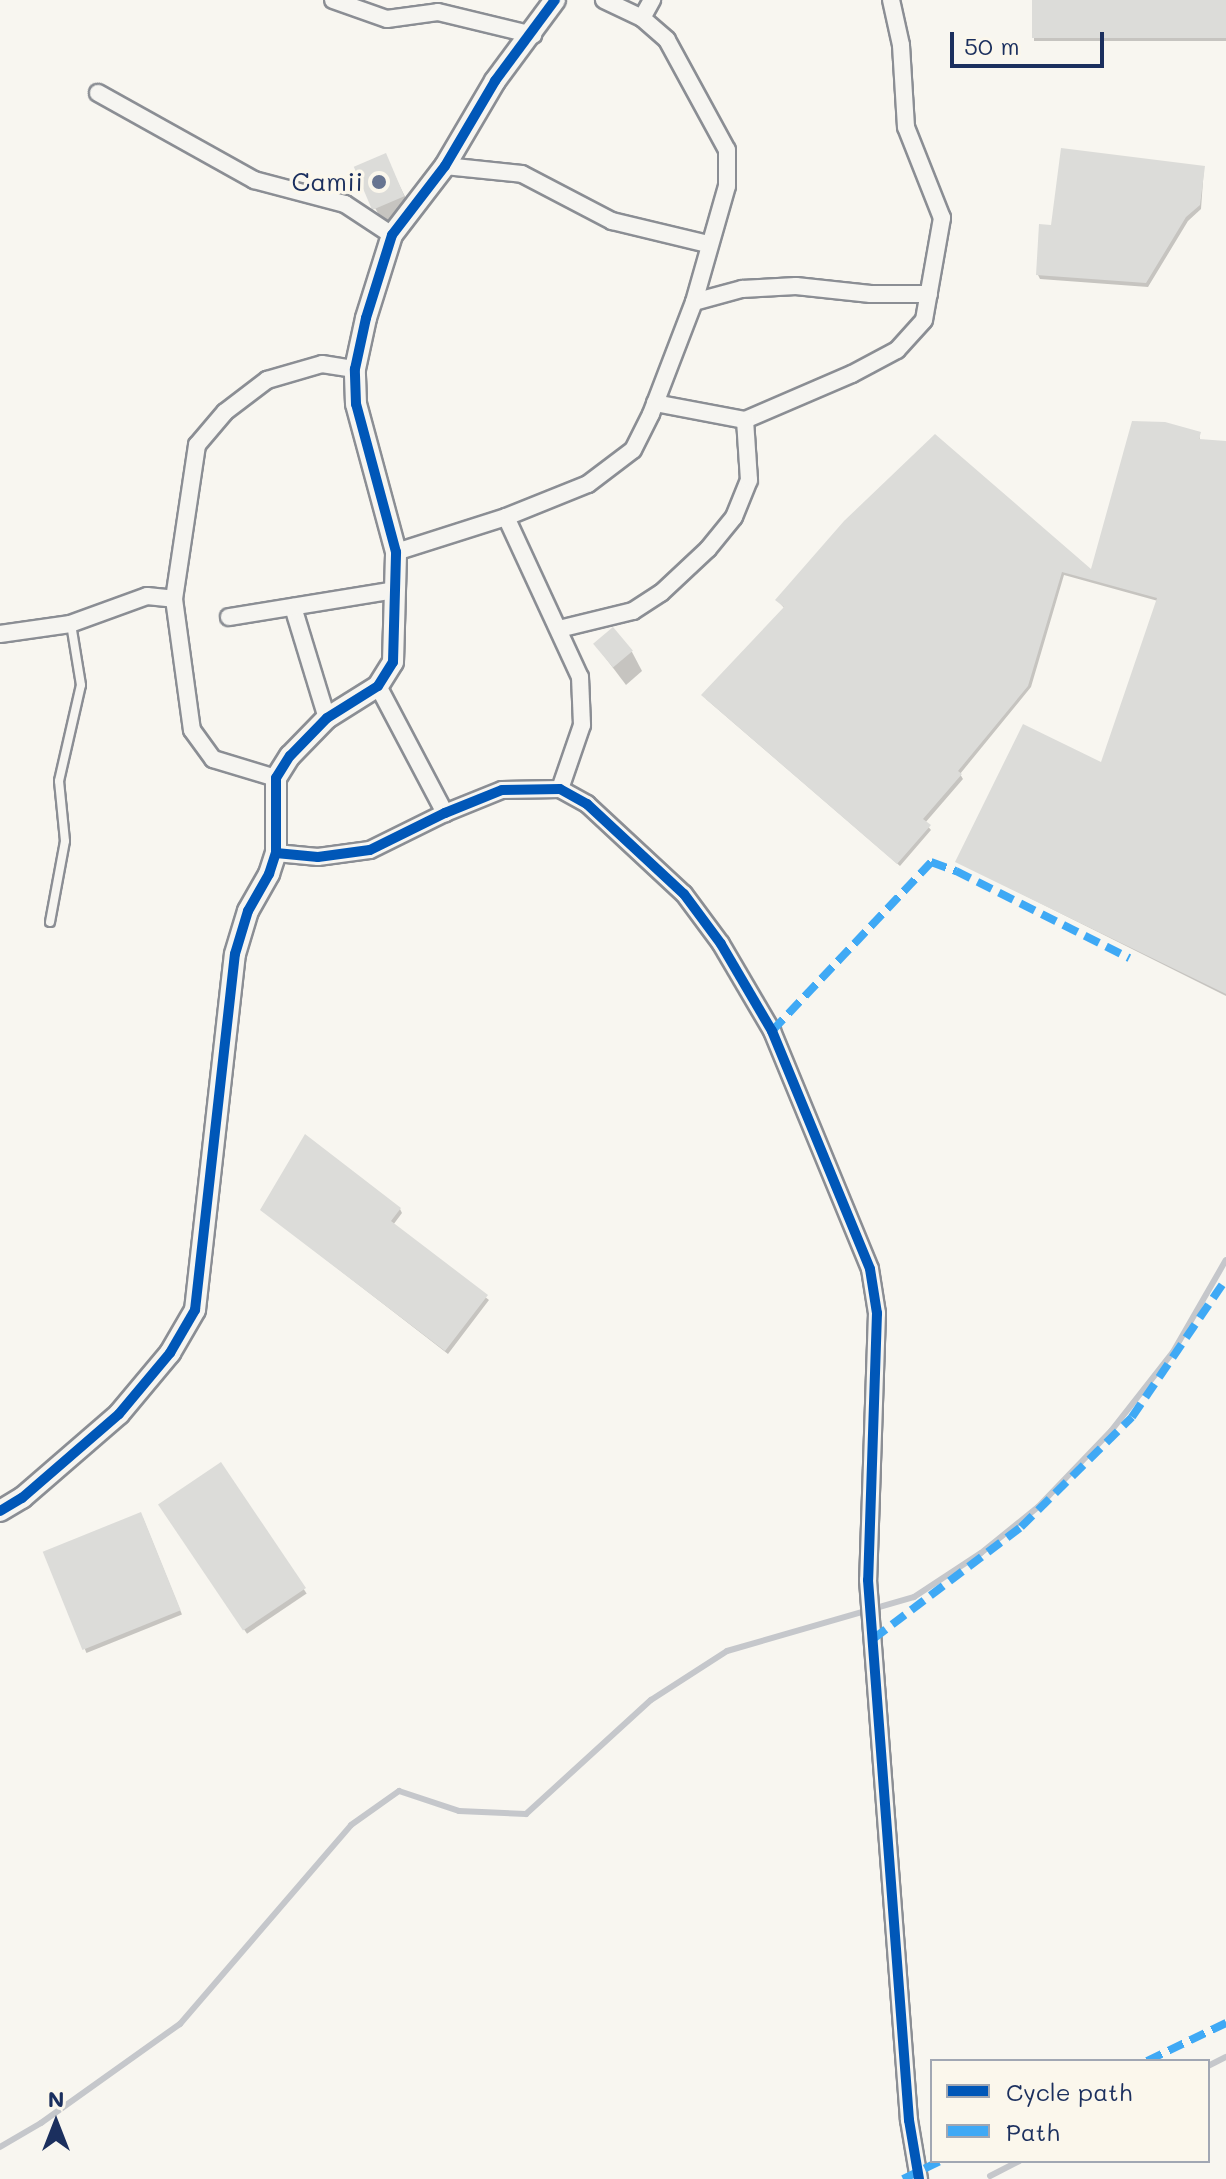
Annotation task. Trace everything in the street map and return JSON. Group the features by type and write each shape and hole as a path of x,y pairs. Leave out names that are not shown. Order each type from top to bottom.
{"street":[{"path":"333,0 387,19 438,12 533,35"},
{"path":"0,1511 22,1498 119,1414 170,1353 195,1310 235,954 248,911 269,874 276,853 276,778 290,756 327,718 378,686 393,662 396,552 356,404 355,369 392,235 445,166 495,81 533,35 555,0"},
{"path":"396,552 506,517 588,484 633,450 655,403 694,302 708,244 727,186 727,150 667,40 642,18 604,0"},
{"path":"642,18 652,0"},
{"path":"655,403 745,420 852,374 897,350 924,320 942,218 906,127 901,45 891,0"},
{"path":"98,93 254,180 345,204 392,235"},
{"path":"445,166 522,174 612,221 708,244"},
{"path":"694,302 742,289 796,286 871,294 929,294"},
{"path":"276,778 213,759 192,730 174,599 197,445 225,412 267,380 322,364 355,369"},
{"path":"559,629 633,611 661,593 708,549 734,517 749,480 745,420"},
{"path":"506,517 580,677 582,725 560,789"},
{"path":"229,617 396,590"},
{"path":"0,634 70,624 147,596 174,599"},
{"path":"293,607 327,718"},
{"path":"378,686 445,813"},
{"path":"276,853 318,857 370,850 445,813 502,790 560,789 587,804 663,873 721,944 772,1031 870,1269 877,1313 868,1580 909,2120 919,2179"}],"lane":[{"path":"50,922 65,841 59,781 81,685 70,624"}],"building":[{"path":"1032,0 1226,0 1226,38 1032,38"},
{"path":"1061,148 1205,166 1200,205 1186,217 1146,283 1036,275 1039,224 1051,225"},
{"name":"Camii","path":"386,153 404,196 372,210 354,167"},
{"path":"1132,421 1165,422 1201,432 1199,439 1226,441 1226,994 955,862 1023,724 1101,762 1157,598 1062,572 1028,686 958,771 962,774 923,819 931,825 897,864 701,695 784,607 775,600 844,521 935,434 1091,569"},
{"path":"613,627 633,651 613,667 593,644"},
{"path":"305,1134 401,1208 391,1221 488,1295 445,1351 260,1210"},
{"path":"221,1462 306,1588 243,1631 158,1504"},
{"path":"141,1512 181,1610 82,1650 43,1552"}],"waterway":[{"path":"0,2147 41,2123 180,2024 351,1825 399,1791 459,1811 526,1814 651,1700 727,1651 914,1597 981,1553 1038,1507 1111,1431 1173,1352 1226,1260"},
{"path":"1210,2065 1226,2057"},
{"path":"990,2176 1015,2163"}],"marked path":[{"path":"772,1031 931,862 956,871 1129,958"},
{"path":"873,1639 1021,1527 1132,1417 1226,1279"},
{"path":"1151,2059 1226,2023"},
{"path":"903,2179 936,2163"}],"cycle path":[{"path":"0,1511 22,1498 119,1414 170,1353 195,1310 235,954 248,911 269,874 276,853 276,778 290,756 327,718 378,686 393,662 396,552 356,404 355,369 366,318 392,235 445,166 495,81 555,0"},
{"path":"276,853 318,857 370,850 445,813 502,790 560,789 587,804 684,894 721,944 772,1031 870,1269 877,1313 868,1580 909,2120 919,2179"}],"place":[{"name":"Camii","path":"379,182"}]}
